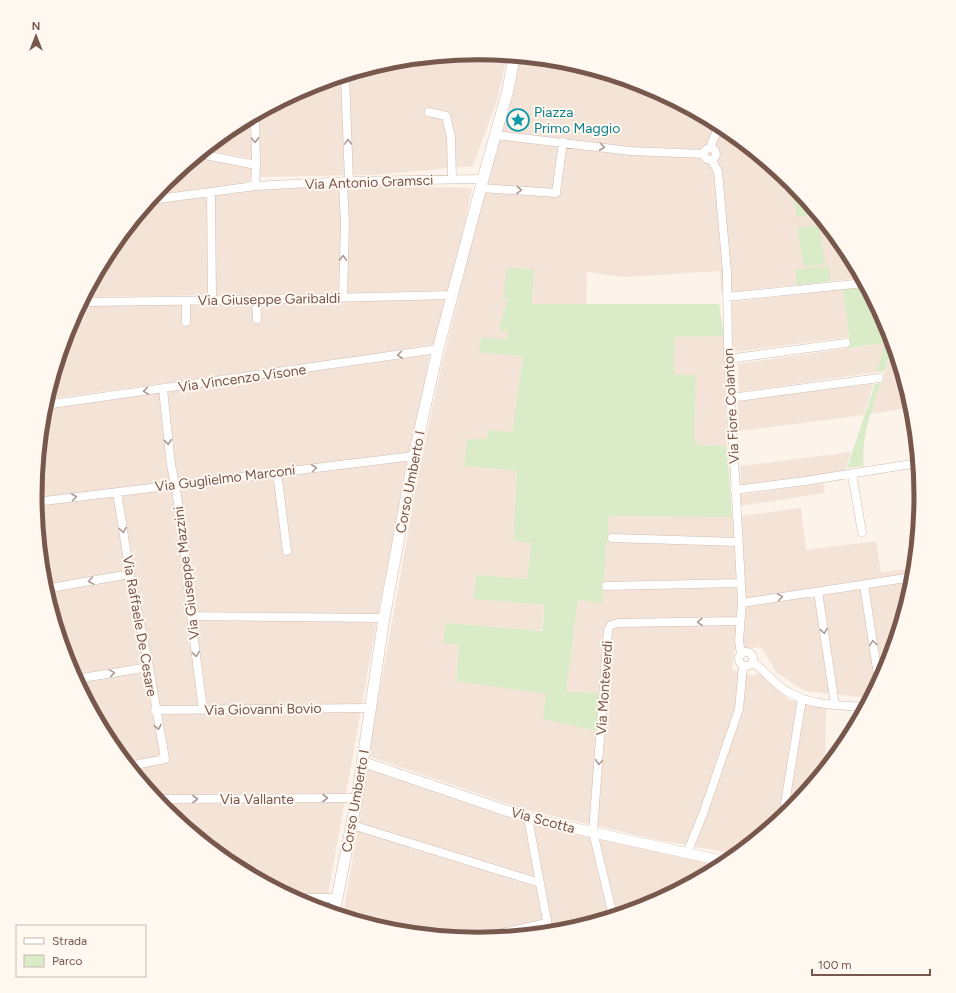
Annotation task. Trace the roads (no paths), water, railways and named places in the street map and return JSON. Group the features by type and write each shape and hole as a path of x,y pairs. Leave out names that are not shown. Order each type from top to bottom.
{"main road":[{"name":"Corso Umberto I","path":"335,908 357,798 384,618 414,456 438,349 508,90 513,62"}],"street":[{"path":"343,297 346,181 345,82"},
{"path":"429,112 446,116 451,137 452,179"},
{"path":"255,122 255,186"},
{"path":"495,135 630,151 707,151 716,133"},
{"name":"Via Antonio Gramsci","path":"160,199 255,186 346,181 452,179 556,193 563,142"},
{"name":"Via Fiore Colanton","path":"707,151 708,159 712,160 718,172 727,272 728,359 737,542 742,603 738,641 741,654"},
{"path":"208,155 256,165"},
{"path":"211,192 212,301"},
{"path":"727,297 859,284"},
{"name":"Via Giuseppe Garibaldi","path":"88,302 212,301 453,295"},
{"path":"256,300 257,319"},
{"path":"186,301 186,322"},
{"path":"728,359 846,342"},
{"name":"Via Vincenzo Visone","path":"52,404 438,349"},
{"path":"730,398 879,378"},
{"name":"Via Giuseppe Mazzini","path":"163,389 172,479 175,484 184,547 203,710"},
{"name":"Via Guglielmo Marconi","path":"42,501 414,456"},
{"path":"735,490 913,464"},
{"path":"277,472 287,551"},
{"path":"852,474 862,532"},
{"name":"Via Raffaele De Cesare","path":"117,492 130,574 149,667 164,759 134,765"},
{"path":"612,538 737,542"},
{"path":"52,588 130,574"},
{"path":"742,603 907,578"},
{"path":"606,586 740,584"},
{"path":"864,584 877,671"},
{"path":"818,592 835,705"},
{"path":"191,616 384,618"},
{"name":"Via Monteverdi","path":"593,832 608,630 611,625 618,622 739,621"},
{"path":"687,853 703,814 739,709 743,666 739,660 741,654 746,652 750,653 753,657 753,662 787,692 802,699 835,705 861,706"},
{"path":"743,666 750,665 753,662"},
{"path":"82,678 149,667"},
{"path":"785,806 802,699"},
{"name":"Via Giovanni Bovio","path":"155,710 371,708"},
{"name":"Via Scotta","path":"363,762 528,818 719,860"},
{"name":"Via Vallante","path":"164,799 357,798"},
{"path":"528,818 548,927"},
{"path":"352,825 540,883"},
{"path":"593,832 612,911"},
{"path":"309,898 336,898"},
{"path":"506,932 547,923"}],"place":[{"name":"Piazza Primo Maggio","path":"518,120"}]}
